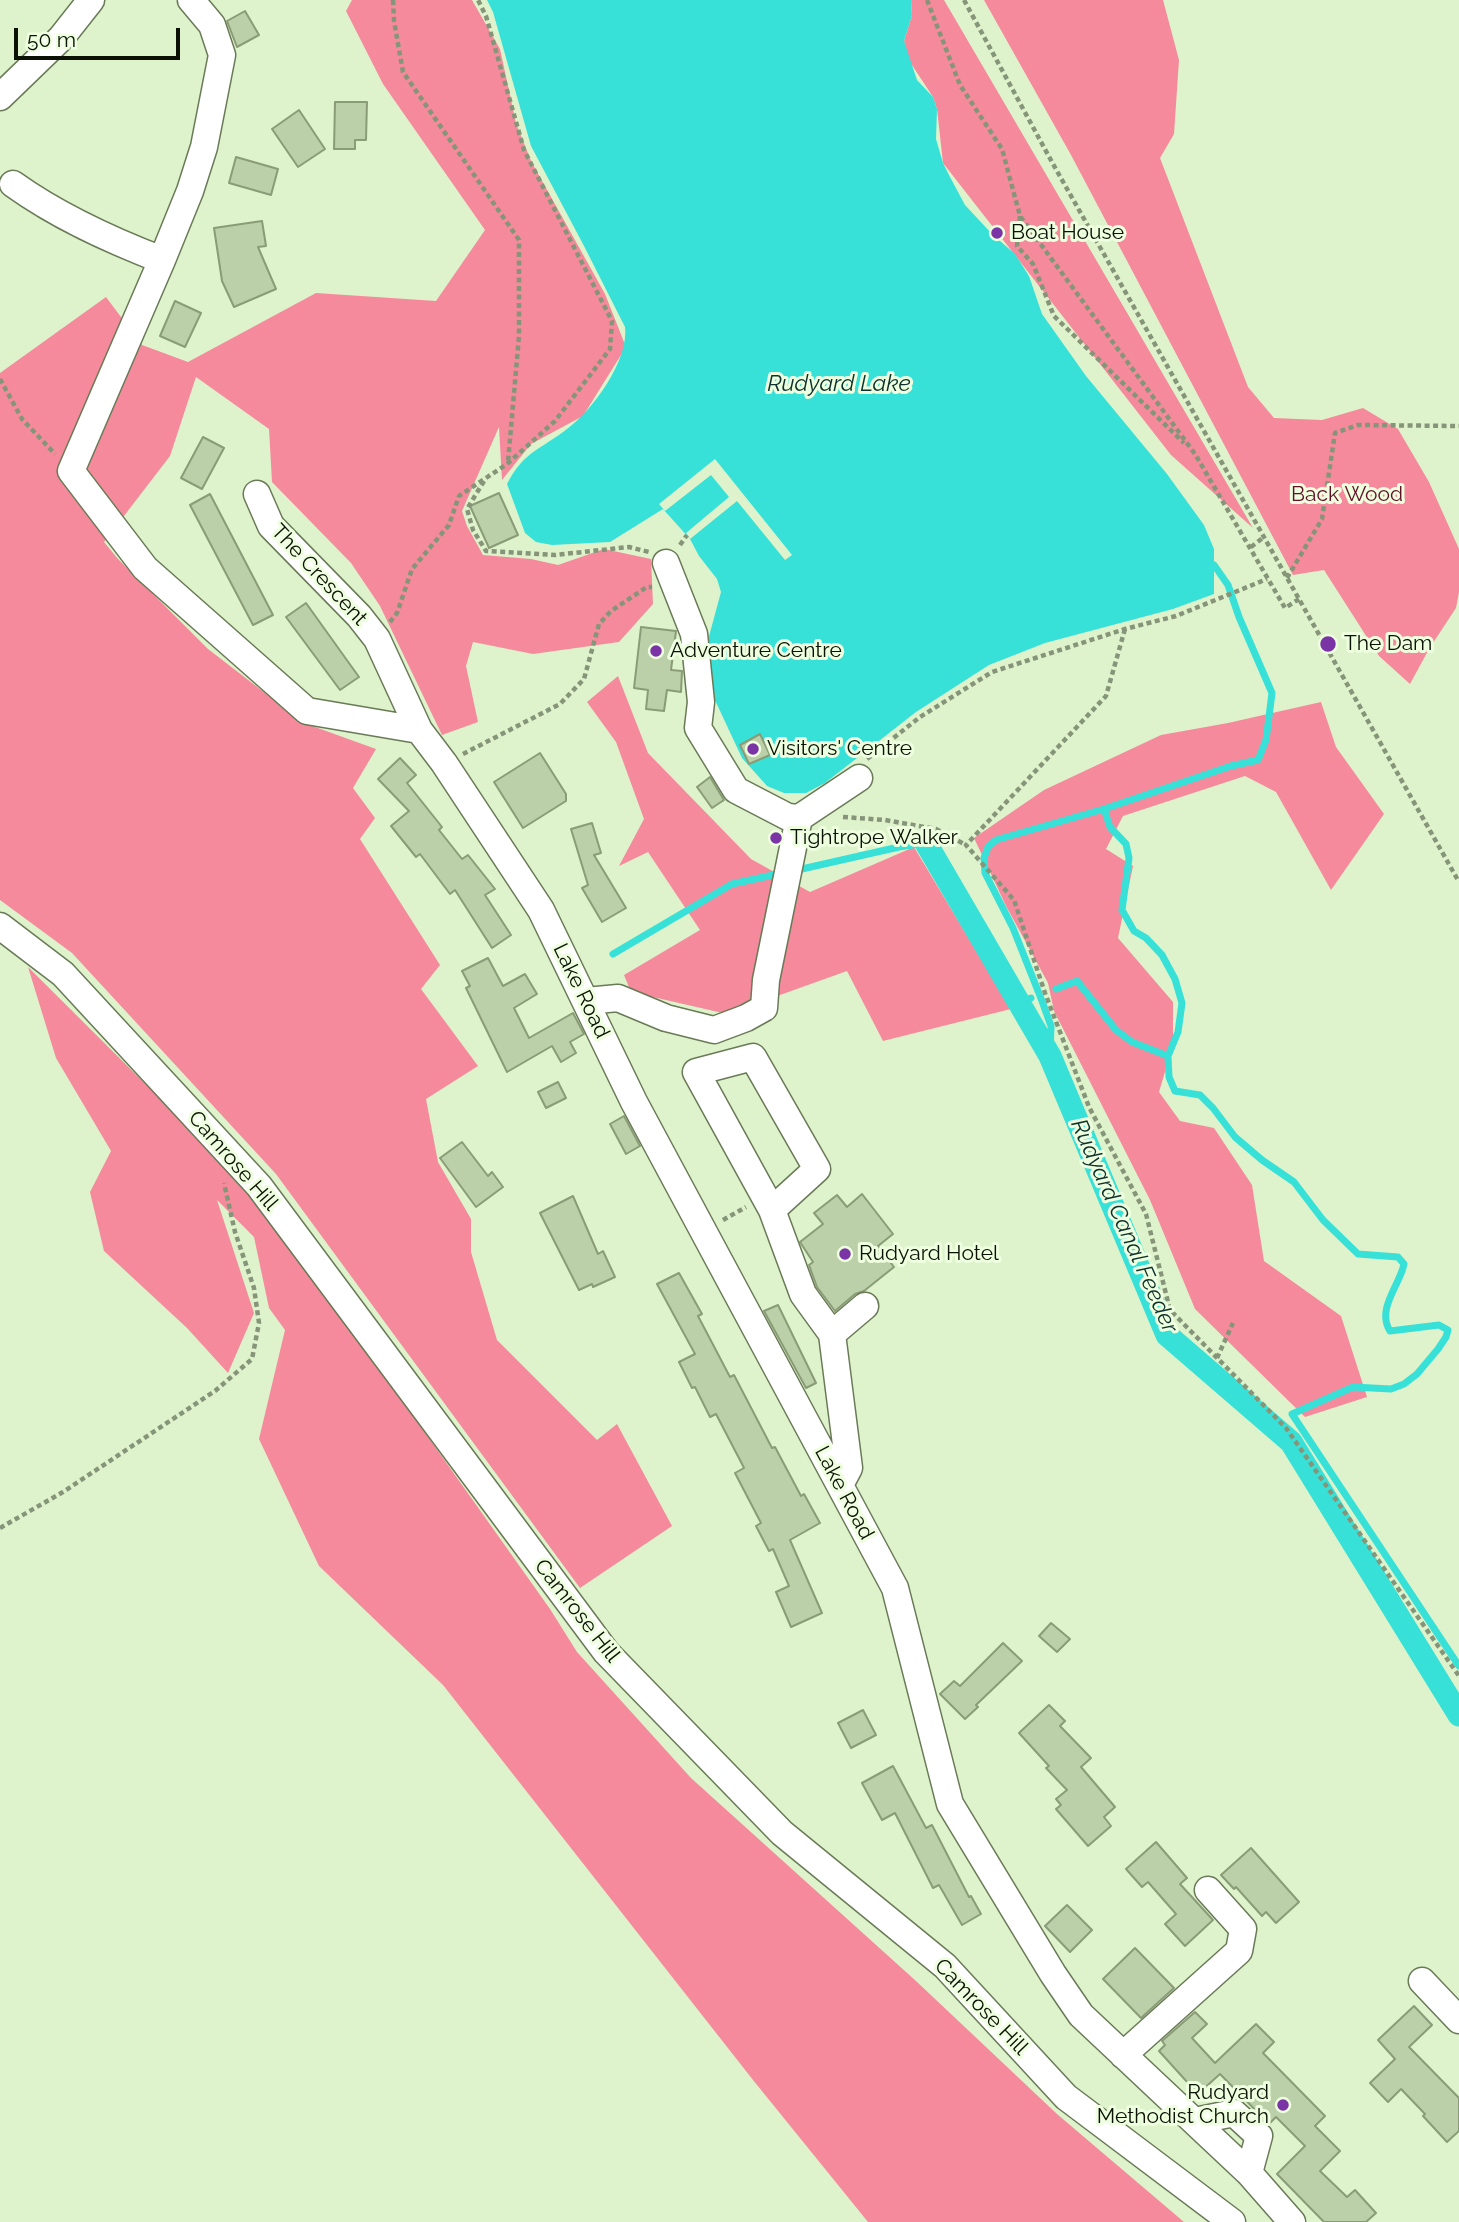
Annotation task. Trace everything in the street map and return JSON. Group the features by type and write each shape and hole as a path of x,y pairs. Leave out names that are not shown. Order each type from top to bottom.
{"street":[{"path":"0,97 61,38 91,0"},
{"path":"191,0 212,25 222,55 204,148 162,260 71,471 145,568 307,711 419,730"},
{"path":"13,184 34,199 105,238 162,260"},
{"name":"The Crescent","path":"257,494 271,526 359,616 377,639 419,730"},
{"path":"672,566 694,634 701,702 698,728 736,790 788,817 799,818 859,778"},
{"name":"Lake Road","path":"419,730 444,763 541,910 634,1102 895,1587 950,1804 1080,2015 1249,2173 1292,2222"},
{"path":"586,1001 618,998 666,1018 714,1030 764,1008 766,980 799,818"},
{"name":"Camrose Hill","path":"0,926 63,974 259,1186 606,1652 782,1833 945,1966 1066,2098 1232,2222"},
{"path":"768,1204 817,1168 752,1057 696,1072 768,1204 803,1294 832,1334 849,1468 840,1485"},
{"path":"832,1334 864,1306"},
{"path":"1123,2055 1239,1951 1243,1930 1208,1890"},
{"path":"1423,1981 1459,2020"}],"path":[{"path":"393,0 403,72 519,240 519,336 508,464"},
{"path":"377,639 397,613 412,569 449,525 459,496 508,464 555,421 610,349 612,321 524,150 486,16 478,0"},
{"path":"927,0 960,85 1002,149 1020,216 1017,246 1033,264 1055,316 1195,454"},
{"path":"964,0 1053,164 1459,883"},
{"path":"1020,216 1195,454 1285,608 1299,599"},
{"path":"0,379 22,419 71,471"},
{"path":"1287,578 1322,519 1335,433 1358,425 1459,426"},
{"path":"486,478 467,509 473,530 486,551 555,555 629,547 658,555 672,566"},
{"path":"444,763 560,704 584,679 599,624 611,611 672,566 687,535"},
{"path":"1251,547 1264,537"},
{"path":"859,778 868,757 920,717 992,671 1197,608 1267,579"},
{"path":"966,845 1106,696 1125,629"},
{"path":"836,816 885,820 936,829 966,845 1014,900 1045,993 1088,1107 1146,1214 1170,1310 1286,1428 1459,1676"},
{"path":"0,1528 63,1492 215,1391 252,1359 259,1323 254,1289 235,1232 222,1175"},
{"path":"703,1230 768,1204"},
{"path":"1217,1358 1233,1323"}],"green space":[{"path":"352,0 472,0 500,49 516,123 531,161 605,294 626,347 583,416 531,444 502,480 499,427 462,511 467,526 483,555 531,559 558,565 604,549 651,559 653,604 619,642 533,654 473,642 466,666 478,722 442,735 380,606 351,563 272,482 269,429 196,377 170,456 104,542 208,649 304,723 376,749 353,788 375,818 360,839 440,965 421,989 478,1066 426,1099 438,1162 471,1219 471,1252 497,1340 597,1440 617,1424 672,1526 580,1588 276,1174 72,953 0,900 0,373 106,297 142,345 188,362 316,293 436,301 485,230 383,84 346,11"},
{"path":"911,0 944,0 1253,528 1171,455 943,163 937,109 933,97 908,59 904,41 912,15"},
{"name":"Back Wood","path":"984,0 1163,0 1179,60 1174,134 1160,158 1248,387 1274,418 1322,420 1363,408 1398,429 1429,482 1459,549 1459,592 1456,608 1410,684 1379,656 1324,570 1293,575 1071,155"},
{"path":"618,676 648,753 751,859 810,892 914,847 1011,1009 883,1041 847,971 727,1014 631,992 624,975 700,930 648,852 619,866 644,819 616,742 587,702"},
{"path":"1321,702 1336,747 1384,814 1331,890 1276,792 1245,776 1123,816 1106,849 1133,866 1118,938 1173,1002 1173,1045 1159,1092 1180,1121 1214,1128 1252,1185 1264,1261 1341,1316 1367,1397 1305,1417 1195,1309 1150,1200 1054,1011 1048,983 1006,906 974,838 1044,790 1161,735"},
{"path":"28,967 255,1193 550,1609 577,1652 691,1778 916,1981 1057,2114 1184,2222 868,2222 443,1685 319,1566 259,1439 285,1330 269,1308 254,1237 217,1200 254,1313 228,1373 187,1328 104,1251 90,1192 111,1151 56,1058"}],"water":[{"name":"Rudyard Lake","path":"487,0 911,0 912,15 904,41 917,80 933,97 937,109 936,139 950,177 965,205 1015,254 1029,276 1042,314 1086,376 1167,474 1204,525 1214,549 1214,594 1173,609 1045,643 989,665 916,712 825,783 806,793 784,793 767,786 742,758 707,683 705,651 721,592 717,579 690,539 663,509 610,542 552,545 536,542 525,533 507,484 526,458 577,421 598,397 621,354 625,327 531,146 493,12"}],"pier":[{"path":"715,459 792,555 785,560 737,501 690,539 686,533 729,497 711,475 665,511 659,504"}],"building":[{"path":"245,11 259,35 237,47 227,21"},
{"path":"335,102 367,102 366,140 355,140 355,149 334,149"},
{"path":"299,110 325,149 298,167 272,129"},
{"path":"236,157 278,169 271,195 229,183"},
{"path":"262,221 266,246 258,247 276,289 234,307 222,281 214,228"},
{"path":"175,301 201,313 185,347 160,336"},
{"path":"203,437 224,448 202,489 181,478"},
{"path":"499,493 518,535 489,548 470,506"},
{"path":"210,494 273,615 253,625 190,505"},
{"path":"306,603 359,677 340,690 286,617"},
{"name":"Adventure Centre","path":"641,627 676,631 671,670 682,671 681,692 667,690 664,711 646,709 648,690 634,688"},
{"name":"Visitors' Centre","path":"760,734 770,755 749,764 740,745"},
{"path":"540,753 566,794 566,801 523,828 494,782"},
{"path":"400,758 416,775 407,783 442,827 439,830 462,859 468,855 495,889 485,895 511,935 492,948 455,890 450,894 420,854 416,857 391,826 409,811 378,779"},
{"path":"710,777 724,800 712,808 697,787"},
{"path":"592,823 601,853 594,855 626,908 602,922 582,888 588,885 571,829"},
{"path":"488,958 503,986 525,974 537,994 514,1008 529,1038 573,1013 584,1034 570,1042 576,1053 561,1062 552,1046 507,1072 466,988 470,986 462,971"},
{"path":"558,1082 566,1098 546,1108 538,1092"},
{"path":"624,1116 640,1146 626,1154 610,1124"},
{"path":"462,1142 488,1176 492,1172 503,1187 476,1207 440,1158"},
{"name":"Rudyard Hotel","path":"862,1194 893,1234 878,1246 894,1267 835,1311 817,1287 809,1265 813,1262 800,1242 823,1224 814,1213 837,1195 847,1207"},
{"path":"573,1196 598,1254 603,1251 615,1277 579,1290 540,1213"},
{"path":"679,1273 702,1314 698,1316 730,1377 734,1375 772,1448 775,1447 801,1496 804,1494 820,1523 790,1540 822,1613 791,1627 776,1592 789,1586 773,1549 769,1551 756,1526 761,1523 735,1473 744,1468 716,1414 710,1417 679,1362 695,1354 657,1284"},
{"path":"778,1305 816,1383 806,1388 764,1311"},
{"path":"1051,1623 1070,1639 1057,1652 1039,1636"},
{"path":"1003,1643 1022,1661 965,1719 940,1694 954,1681 960,1686"},
{"path":"1049,1705 1065,1721 1060,1726 1091,1758 1081,1767 1115,1807 1104,1817 1111,1826 1088,1846 1056,1809 1061,1805 1056,1799 1067,1790 1019,1733"},
{"path":"863,1710 876,1735 851,1748 838,1723"},
{"path":"893,1766 926,1828 932,1825 969,1897 971,1896 981,1914 962,1925 939,1885 933,1888 895,1813 882,1820 862,1783"},
{"path":"1156,1842 1187,1878 1180,1884 1213,1920 1185,1946 1165,1924 1176,1914 1148,1882 1142,1887 1126,1869"},
{"path":"1251,1848 1299,1902 1276,1923 1266,1912 1262,1916 1236,1887 1234,1889 1221,1875"},
{"path":"1067,1905 1092,1930 1070,1952 1045,1926"},
{"path":"1135,1948 1174,1988 1141,2018 1103,1979"},
{"path":"1414,2006 1432,2025 1409,2047 1459,2098 1459,2131 1447,2142 1401,2089 1388,2102 1370,2083 1395,2059 1378,2040"},
{"path":"1195,2012 1207,2024 1192,2038 1215,2063 1256,2024 1274,2042 1263,2053 1325,2116 1315,2126 1340,2151 1320,2171 1347,2197 1355,2190 1376,2213 1366,2222 1324,2222 1277,2174 1305,2146 1276,2117 1269,2124 1220,2074 1198,2094 1159,2051 1165,2045 1162,2041"}],"waterway":[{"path":"1050,1056 1051,1026 1013,928 985,873 984,858 988,847 996,840 1104,809 1231,766 1258,760 1266,740 1272,693 1228,585 1214,565"},
{"path":"1104,809 1110,827 1126,844 1129,858 1122,910 1134,931 1146,938 1162,955 1175,979 1182,1003 1178,1032 1168,1056 1169,1077 1175,1091 1200,1095 1235,1137 1294,1182 1323,1220 1358,1254 1398,1257 1404,1264 1387,1306 1386,1323 1390,1331 1439,1325 1448,1330 1438,1349 1417,1374 1404,1384 1391,1389 1353,1387 1292,1414 1459,1666"},
{"path":"793,871 926,843"},
{"name":"Rudyard Canal Feeder","path":"926,843 1050,1056 1167,1335 1291,1442 1459,1715"},
{"path":"613,954 732,884 782,873"},
{"path":"1056,989 1077,981 1116,1030 1132,1042 1168,1056"},
{"path":"1019,1002 1031,998"}],"place":[{"name":"Boat House","path":"997,233"},
{"name":"The Dam","path":"1328,644"},
{"name":"Adventure Centre","path":"656,651"},
{"name":"Visitors' Centre","path":"753,749"},
{"name":"Tightrope Walker","path":"776,838"},
{"name":"Rudyard Hotel","path":"845,1254"},
{"name":"Rudyard Methodist Church","path":"1283,2105"}]}
